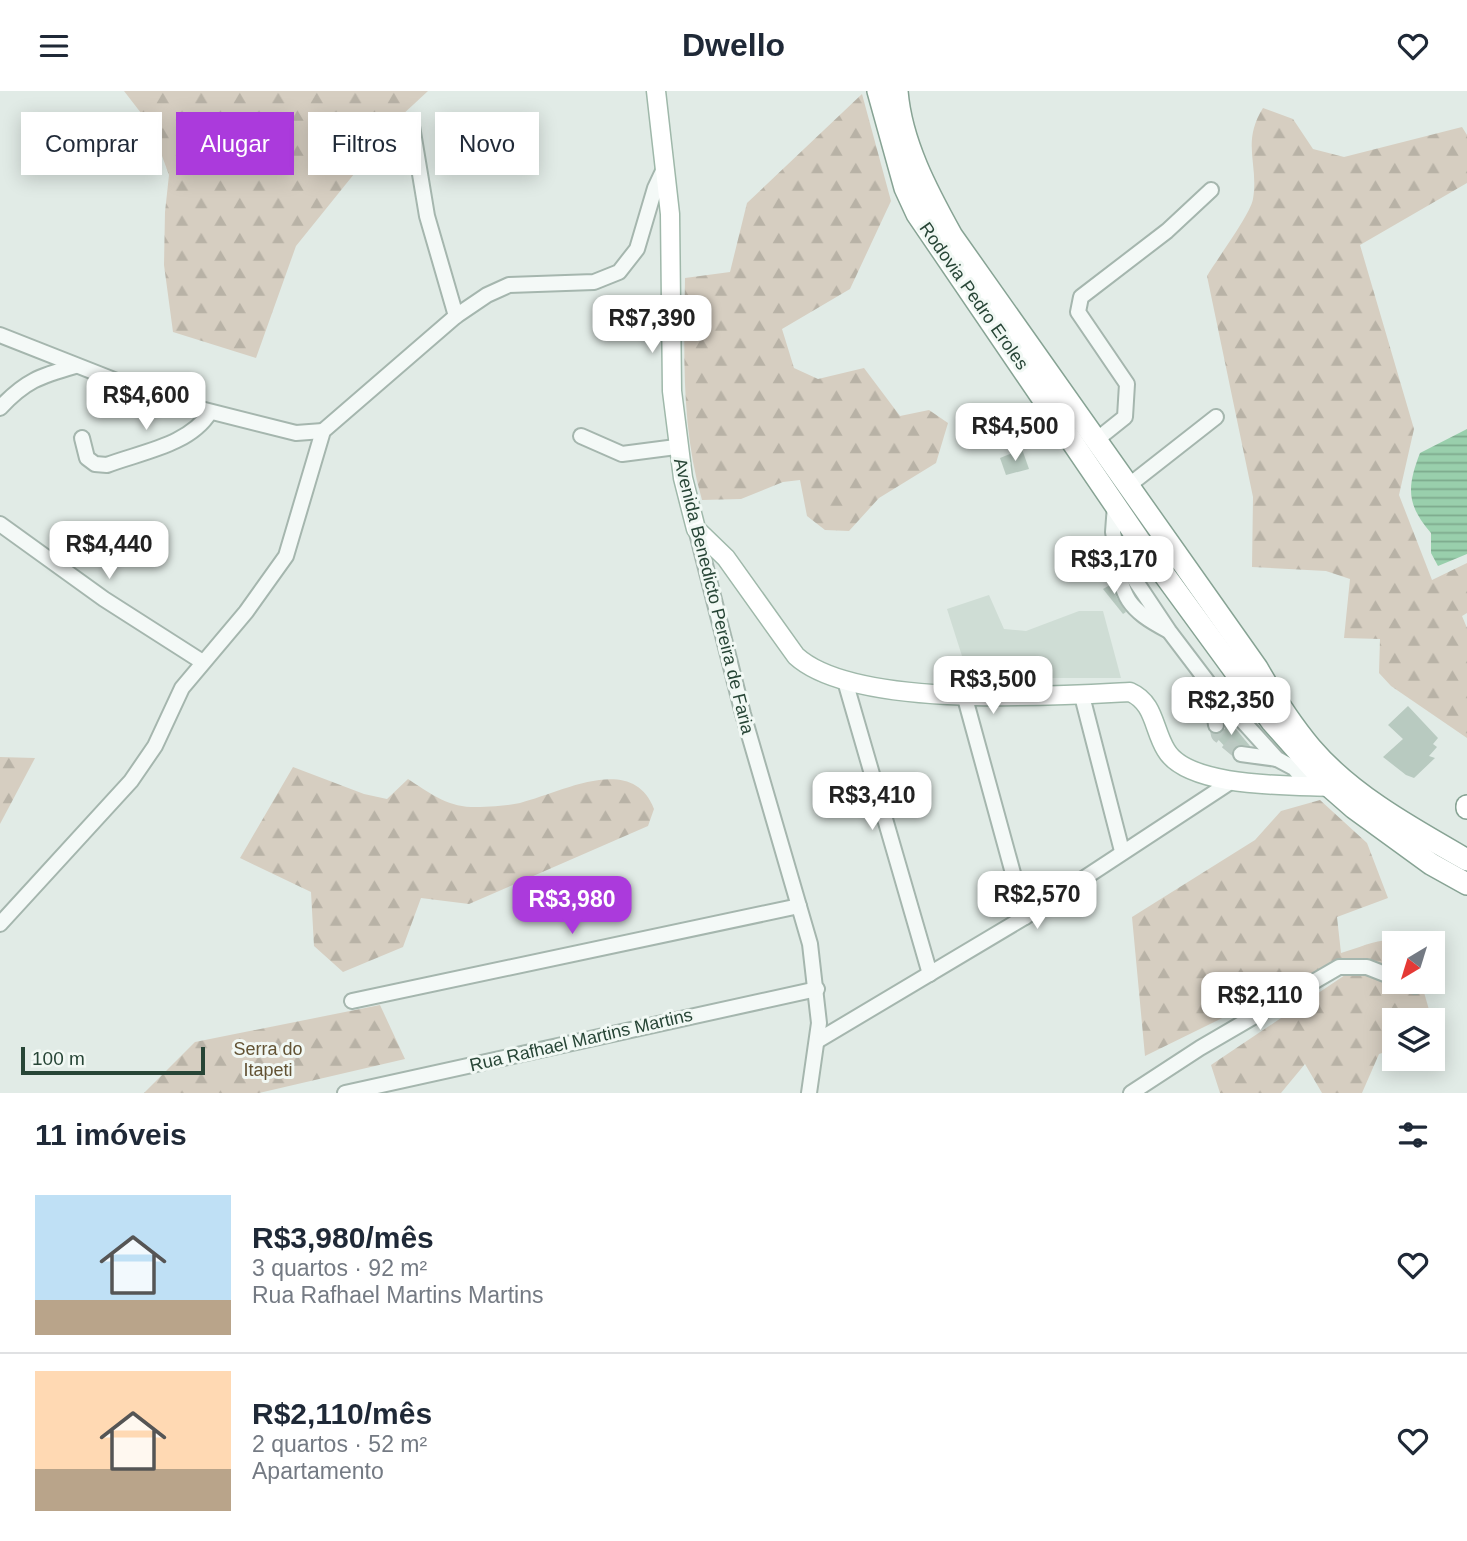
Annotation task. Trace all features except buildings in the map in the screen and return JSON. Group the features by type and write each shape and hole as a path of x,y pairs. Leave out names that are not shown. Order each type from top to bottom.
{"highway":[{"name":"Rodovia Pedro Eroles","path":"878,91 905,188 918,214 1159,568 1320,787 1467,884"},
{"name":"Rodovia Pedro Eroles","path":"897,91 913,155 952,236 1312,749 1381,807 1467,860"},
{"path":"1159,568 1170,569 1175,566 1178,561 1174,550"}],"main road":[{"name":"Avenida Benedicto Pereira de Faria","path":"656,91 670,214 672,391 676,447 696,529"},
{"path":"696,529 726,558 796,656 808,665 845,681 965,698 1130,692 1146,701 1166,751 1179,764 1200,773 1232,781 1320,787"}],"street":[{"path":"0,924 131,781 155,746 182,688 201,661 246,612 286,556 323,431 456,316 487,295 509,285 594,282 619,272 637,249 655,188 663,171"},
{"path":"420,175 424,204 456,316"},
{"path":"1095,441 1125,417 1127,384 1078,312 1081,297 1167,231 1211,190"},
{"path":"0,335 165,400 296,433 323,431"},
{"path":"0,408 19,387 32,379 75,366"},
{"path":"82,438 87,458 95,464 107,465 181,438 203,423 210,412"},
{"path":"1128,486 1166,464 1216,417"},
{"path":"581,436 622,454 676,447"},
{"path":"1115,503 1113,532 1118,580 1126,600 1143,617 1169,631"},
{"path":"0,524 104,599 201,661"},
{"name":"Avenida Benedicto Pereira de Faria","path":"696,529 723,643 810,944 817,989 817,1041 809,1093"},
{"path":"1117,553 1169,631 1210,685 1278,759 1320,787"},
{"path":"845,681 930,974"},
{"path":"1210,685 1216,725"},
{"path":"1082,695 1122,851"},
{"path":"965,698 1025,917"},
{"path":"1241,754 1278,759"},
{"path":"817,1041 1025,917 1232,781"},
{"path":"352,1001 799,906"},
{"path":"1131,1093 1200,1048 1339,967 1367,967 1382,973"},
{"name":"Rua Rafhael Martins Martins","path":"345,1093 817,989"}],"shaded area":[{"path":"1467,429 1467,554 1438,566 1431,553 1431,533 1413,504 1413,476 1420,453"},
{"path":"989,595 1004,629 1026,631 1079,611 1103,611 1121,678 969,678 947,609"}],"green space":[{"path":"124,91 428,91 405,112 308,112 308,175 353,175 296,246 256,358 173,332 164,265 169,175 162,156 162,112 140,112"},
{"path":"862,94 891,201 850,289 782,329 794,368 818,379 864,368 900,416 929,410 948,423 936,463 879,498 849,531 825,530 807,516 800,480 783,482 741,499 702,500 687,417 684,362 685,278 730,272 747,203"},
{"path":"1263,108 1293,119 1313,149 1344,157 1462,127 1467,135 1467,183 1360,245 1414,429 1399,495 1432,580 1467,563 1467,613 1462,616 1467,628 1467,738 1391,686 1379,673 1380,639 1344,638 1350,579 1326,571 1252,567 1253,497 1207,276 1251,206 1254,186 1253,132"},
{"path":"0,757 35,758 0,824"},
{"path":"293,767 364,794 387,799 408,779 445,801 471,807 515,804 575,785 613,779 630,783 644,792 654,809 648,826 469,904 421,898 403,947 343,972 314,946 311,892 240,858"},
{"path":"1320,800 1367,843 1388,898 1337,917 1341,953 1382,941 1382,994 1424,994 1429,1008 1382,1008 1382,1053 1379,1054 1362,1093 1322,1093 1305,1064 1281,1093 1220,1093 1211,1065 1357,967 1320,970 1145,1056 1132,917 1255,840 1281,811"},
{"name":"Serra do Itapeti","path":"380,1005 405,1059 259,1093 144,1093 195,1042"}],"tunnel":[{"path":"1216,725 1218,735 1241,754"}]}
